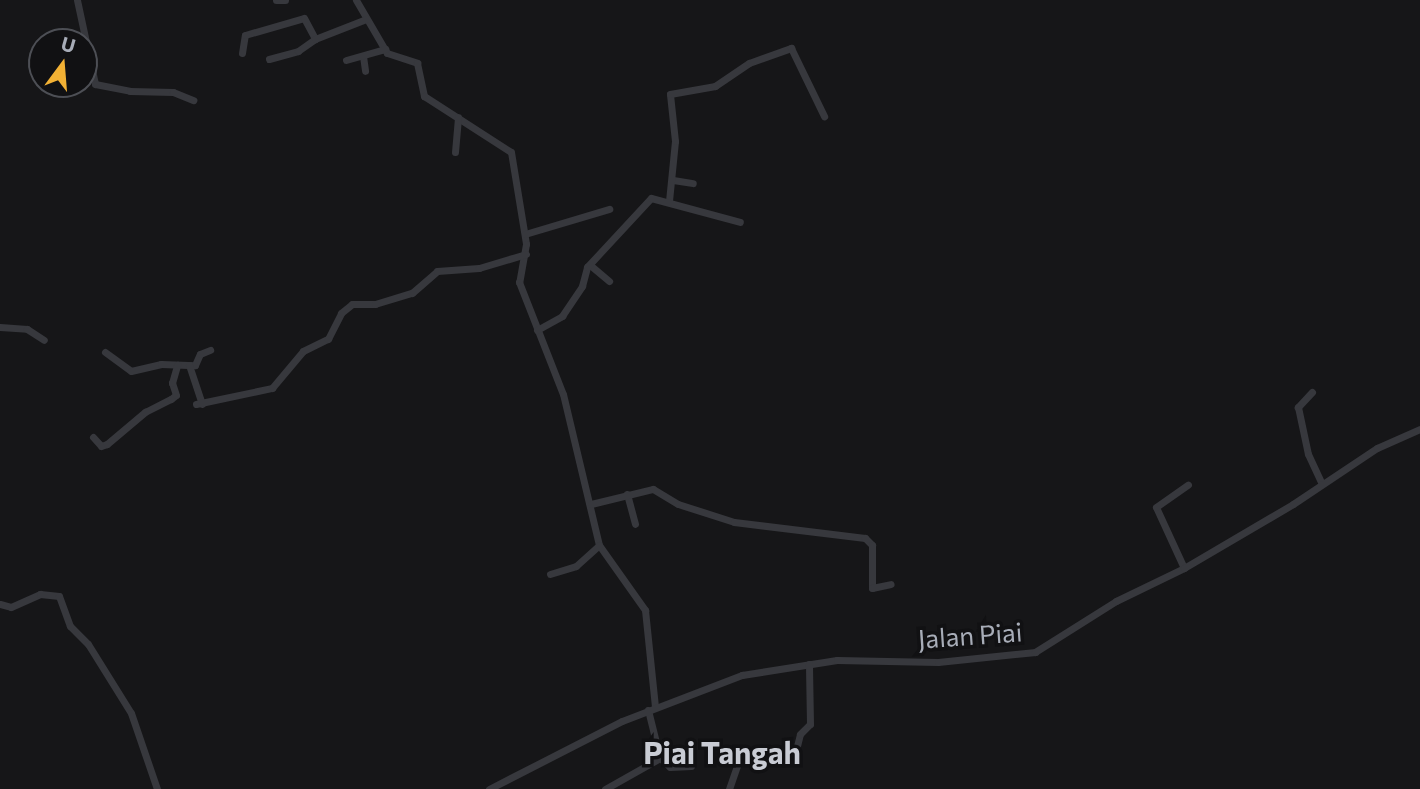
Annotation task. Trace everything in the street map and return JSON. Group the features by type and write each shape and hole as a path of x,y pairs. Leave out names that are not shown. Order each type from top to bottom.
{"street":[{"path":"77,0 95,84 139,92 166,91 193,100"},
{"path":"276,0 285,0"},
{"path":"356,0 385,49 418,63 424,96 511,152 525,234 526,254 519,282 564,394 599,545 645,610 651,709 660,758 670,767 691,766"},
{"path":"242,53 245,35 303,18 315,39"},
{"path":"269,58 298,51 315,39 366,19"},
{"path":"669,201 673,180 675,128 667,100 675,91 715,86 749,63 791,48 824,116"},
{"path":"346,60 385,49"},
{"path":"363,56 365,71"},
{"path":"455,152 458,117"},
{"path":"673,180 693,183"},
{"path":"537,330 562,316 582,286 590,265 647,201 669,201 740,222"},
{"path":"525,234 608,209"},
{"path":"190,365 199,404 272,388 303,351 328,339 341,313 352,304 375,304 412,293 437,271 480,268 526,254"},
{"path":"590,265 609,281"},
{"path":"0,327 27,329 44,340"},
{"path":"105,352 131,371 190,365 209,350"},
{"path":"93,437 101,446 107,444 145,412 176,395 172,383 177,365"},
{"path":"1312,391 1298,407 1308,454 1322,484"},
{"name":"Jalan Piai","path":"489,789 651,709 729,678 809,664 1022,655 1045,647 1143,585 1184,568 1377,449 1420,429"},
{"path":"1184,568 1156,507 1188,485"},
{"path":"591,504 653,489 678,504 745,524 864,538 872,545 872,588 891,584"},
{"path":"627,494 635,524"},
{"path":"550,574 572,569 599,545"},
{"path":"0,604 11,607 40,594 58,596 70,626 88,644 131,713 157,789"},
{"path":"729,789 741,755 775,757 796,750 800,734 810,722 809,664"},
{"path":"605,789 660,758"}],"district":[{"name":"Piai Tangah","path":"722,752"}]}
